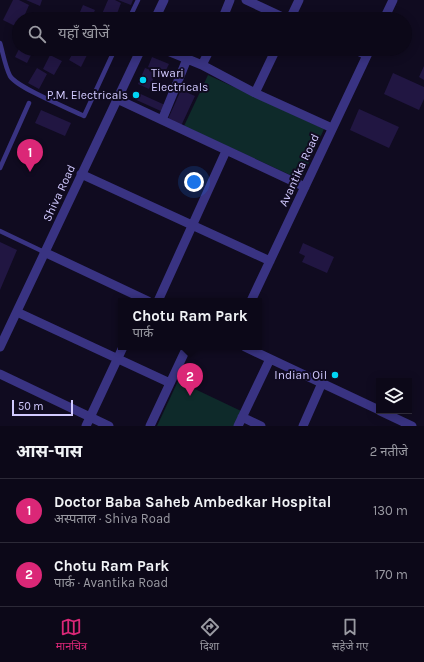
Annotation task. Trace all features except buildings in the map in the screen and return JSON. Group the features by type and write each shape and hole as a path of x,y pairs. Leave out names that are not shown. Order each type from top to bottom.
{"street":[{"path":"158,12 164,0"},
{"path":"225,12 230,0"},
{"path":"246,0 273,12"},
{"path":"293,12 299,0"},
{"path":"387,12 393,0"},
{"name":"Shiva Road","path":"0,347 137,56"},
{"path":"180,56 202,65 255,93 332,128"},
{"path":"202,65 206,56"},
{"path":"255,93 273,56"},
{"name":"Avantika Road","path":"252,298 366,56"},
{"path":"162,120 187,59"},
{"path":"117,99 304,187"},
{"path":"159,298 226,151"},
{"path":"81,174 270,261"},
{"path":"44,252 140,298"},
{"path":"17,312 170,383"},
{"path":"86,426 122,350"},
{"path":"150,426 186,350"},
{"path":"252,350 376,409"},
{"path":"238,426 270,358"},
{"path":"0,374 109,426"},
{"path":"303,426 322,383"},
{"path":"386,414 412,426"},
{"path":"242,417 261,426"}],"lane":[{"path":"132,12 138,0"},
{"path":"0,43 13,80 84,116 112,56"},
{"path":"0,168 29,103"},
{"path":"0,231 44,252"}],"green space":[{"path":"208,75 324,129 301,180 184,126"},
{"path":"178,381 241,411 234,426 157,426"}],"place":[{"name":"Tiwari Electricals","path":"143,80"},
{"name":"P.M. Electricals","path":"136,95"},
{"name":"Doctor Baba Saheb Ambedkar Hospital","path":"30,172"},
{"name":"Indian Oil","path":"335,375"},
{"name":"Chotu Ram Park","path":"190,396"}]}
